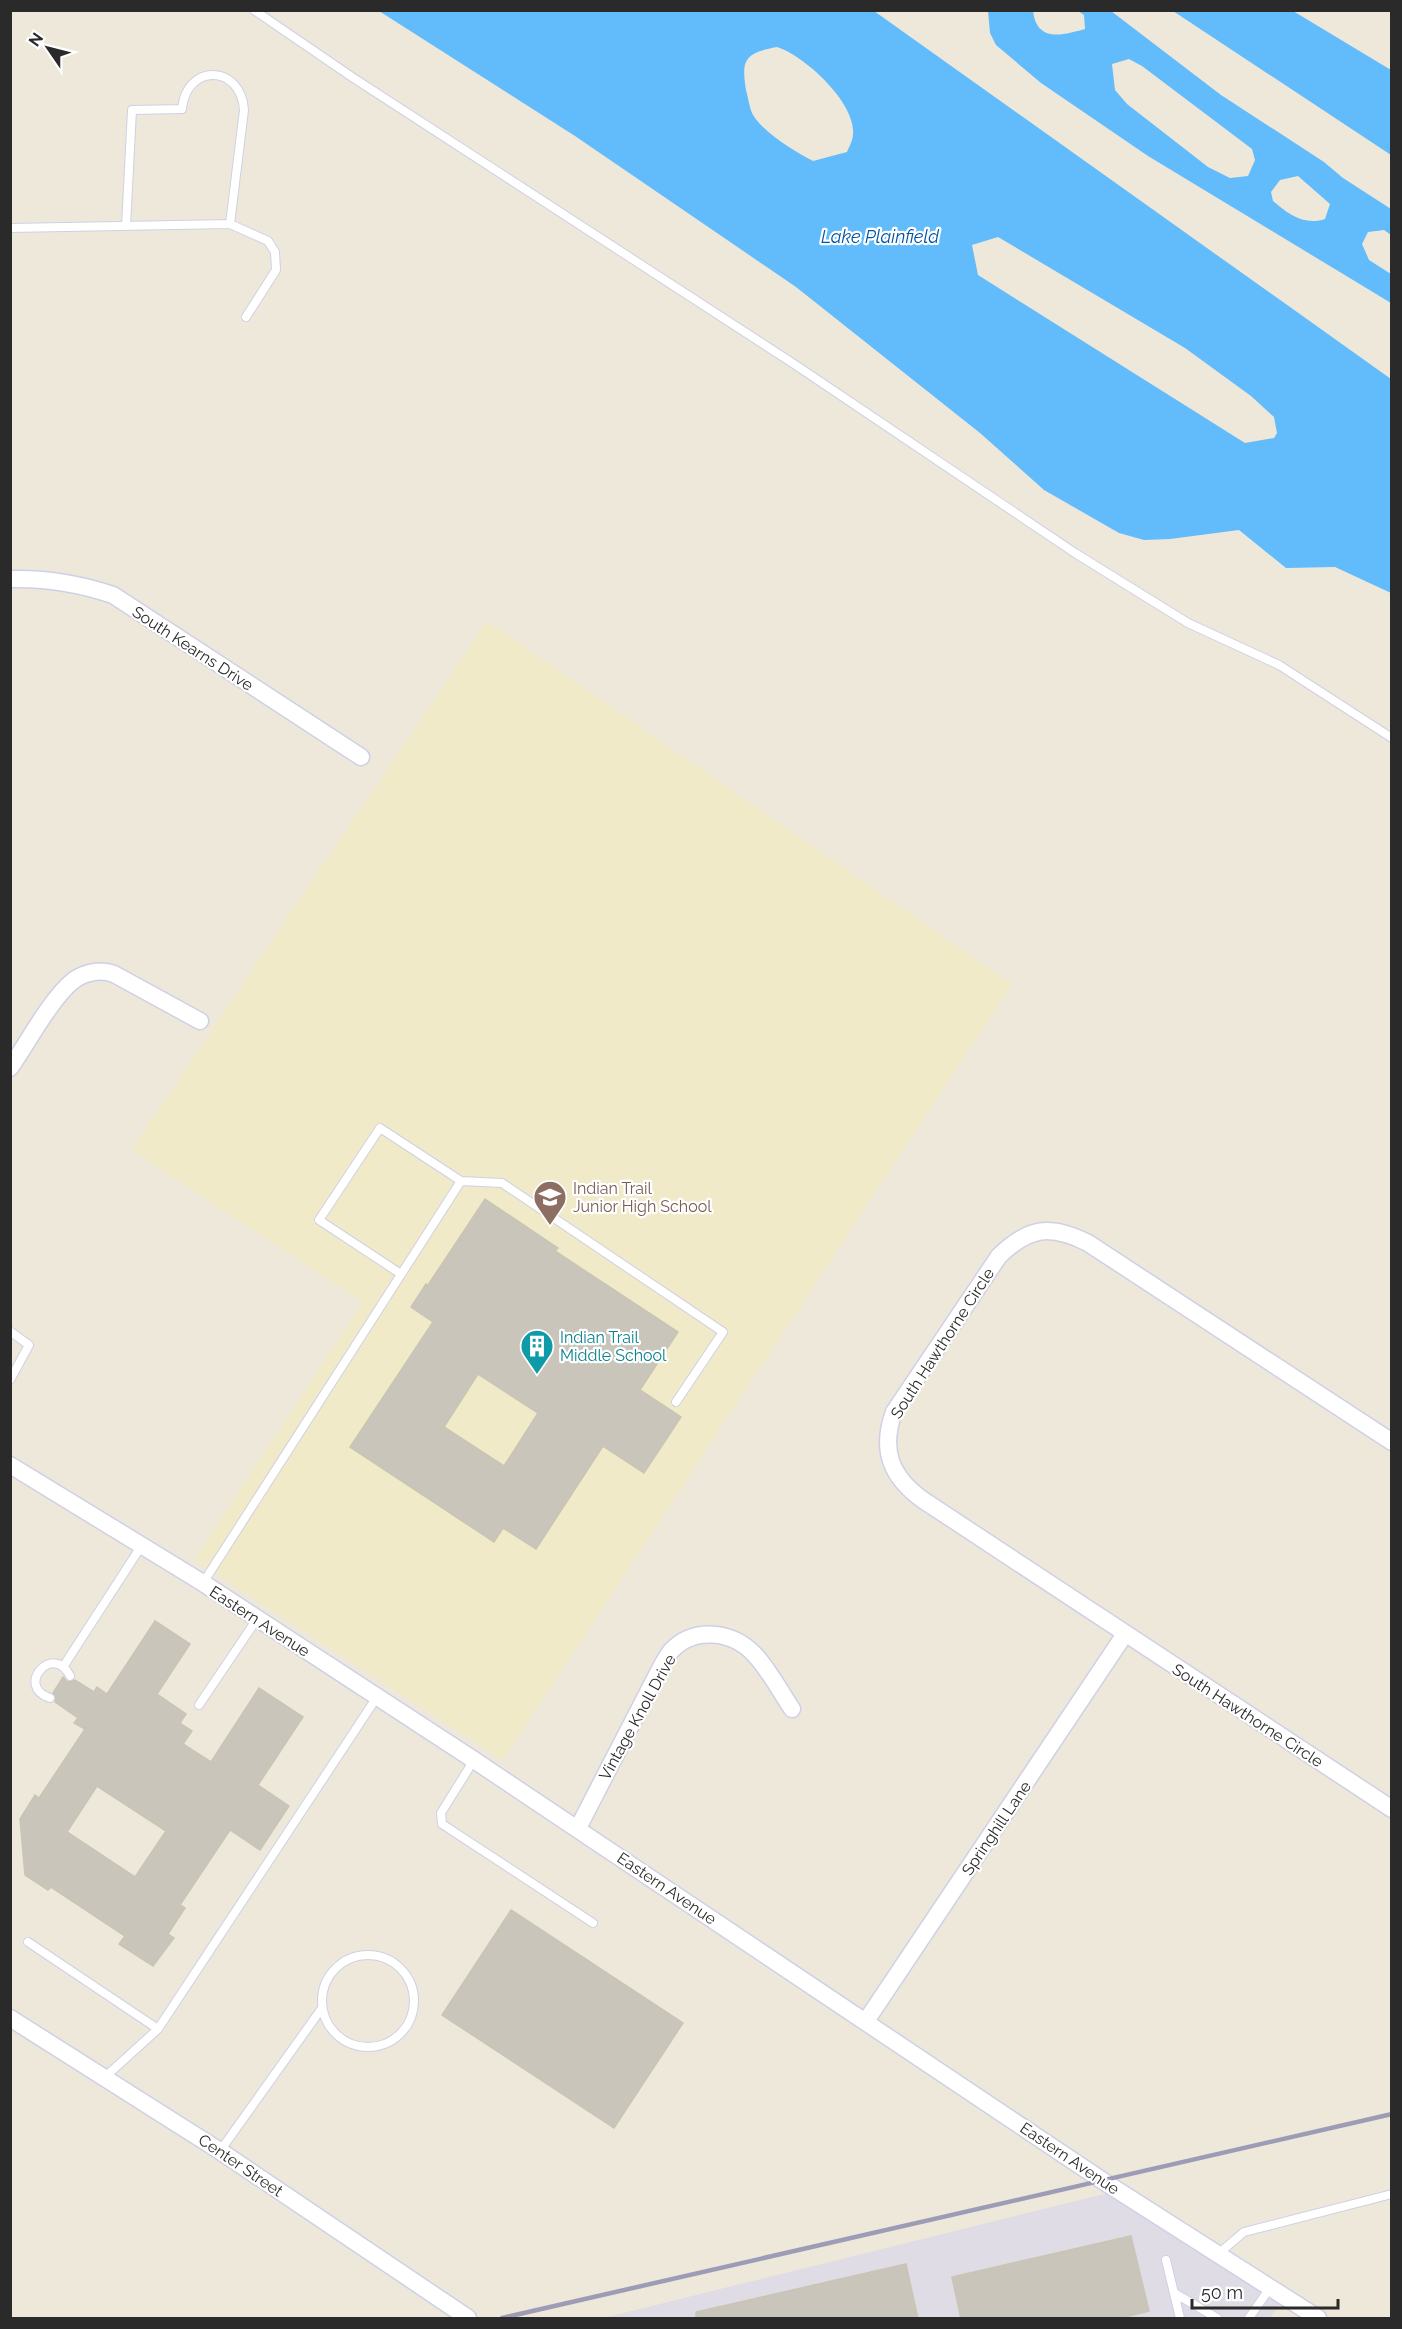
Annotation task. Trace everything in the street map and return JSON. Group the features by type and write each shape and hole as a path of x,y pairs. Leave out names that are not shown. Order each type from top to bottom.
{"street":[{"name":"South Kearns Drive","path":"10,579 37,578 66,581 113,595 361,757"},
{"path":"10,1068 59,996 75,980 89,973 104,971 114,974 200,1022"},
{"name":"South Hawthorne Circle","path":"1392,1442 1088,1243 1062,1231 1042,1231 1029,1234 1020,1238 999,1256 894,1412 887,1437 890,1458 900,1480 909,1490 1392,1809"},
{"name":"Eastern Avenue","path":"10,1465 203,1583 578,1828 1103,2181 1318,2319"},
{"name":"Vintage Knoll Drive","path":"578,1828 661,1667 671,1652 683,1642 698,1635 712,1633 732,1638 754,1654 792,1709"},
{"name":"Springhill Lane","path":"866,2021 1125,1634"},
{"name":"Center Street","path":"10,2018 105,2076 468,2319"}],"lane":[{"path":"254,10 362,84 794,364 1075,554 1188,623 1279,664 1392,738"},
{"path":"126,226 132,110 182,109 187,89 194,81 214,75 233,82 243,99 244,110 230,224"},
{"path":"10,228 230,224 268,242 275,252 276,270 246,317"},
{"path":"401,1274 319,1220 380,1128 461,1181 502,1183 723,1332 676,1402"},
{"path":"203,1583 461,1181"},
{"path":"10,1380 29,1345 11,1332"},
{"path":"63,1667 142,1545"},
{"path":"199,1705 257,1619"},
{"path":"50,1698 42,1695 38,1690 36,1677 44,1666 50,1664 63,1667 70,1676"},
{"path":"105,2076 158,2029 377,1697"},
{"path":"474,1760 441,1813 442,1824 593,1923"},
{"path":"28,1942 158,2029"},
{"path":"219,2151 322,2008 322,1996 331,1973 350,1959 361,1955 379,1957 396,1964 411,1983 414,1995 414,2007 405,2029 386,2044 374,2047 362,2047 340,2038 325,2019 322,2008"},
{"path":"1218,2254 1244,2232 1392,2194"},
{"path":"1166,2260 1176,2294 1180,2319"},
{"path":"1249,2319 1270,2288"},
{"path":"1176,2294 1217,2319"}],"shaded area":[{"name":"Indian Trail Junior High School","path":"487,621 1012,984 503,1760 194,1560 363,1302 131,1150"},
{"path":"1120,2190 1284,2299 1270,2318 603,2318"}],"water":[{"name":"Lake Plainfield","path":"379,11 874,11 1391,379 1391,593 1335,567 1286,568 1239,530 1144,540 1119,533 1044,490 980,433 796,287 575,136","holes":["777,47 814,70 838,95 852,122 853,136 847,152 813,161 779,140 756,120 746,90 745,64 752,55","998,237 1185,348 1251,396 1274,417 1277,433 1274,438 1245,443 978,275 972,245"]},
{"path":"988,11 1033,11 1035,21 1040,28 1045,32 1060,34 1085,29 1084,15 1078,11 1111,11 1221,95 1391,209 1391,235 1384,230 1368,232 1362,244 1369,260 1391,274 1391,303 1148,156 1041,83 996,45 990,33","holes":["1129,59 1142,66 1252,149 1255,160 1248,176 1230,178 1208,167 1127,104 1115,90 1112,64","1298,176 1330,204 1325,219 1311,221 1297,218 1273,201 1271,192 1280,180"]},
{"path":"1173,11 1293,11 1391,70 1391,155"}],"building":[{"name":"Indian Trail Middle School","path":"485,1199 558,1248 555,1251 678,1332 640,1390 681,1417 644,1473 603,1446 536,1549 503,1528 494,1542 350,1447 433,1322 411,1307 426,1284 428,1285","holes":["478,1374 538,1413 504,1466 444,1427"]},
{"path":"155,1621 190,1644 157,1694 186,1714 180,1723 192,1731 183,1744 211,1762 259,1688 303,1717 258,1785 289,1806 260,1850 230,1830 180,1905 185,1908 168,1934 174,1938 153,1966 119,1944 125,1936 51,1887 48,1890 25,1875 20,1819 35,1795 39,1798 85,1729 74,1723 78,1718 55,1702 56,1697 53,1693 63,1677 68,1682 75,1680 94,1692 97,1687 107,1694","holes":["97,1786 166,1831 135,1877 67,1832"]},
{"path":"511,1910 683,2023 614,2128 442,2015"},
{"path":"1131,2236 1149,2311 1118,2319 961,2319 952,2277"},
{"path":"906,2264 918,2319 696,2319 696,2312"}],"railway":[{"path":"502,2318 1392,2114"}],"place":[{"name":"Indian Trail Junior High School","path":"550,1226"},
{"name":"Indian Trail Middle School","path":"537,1375"}]}
